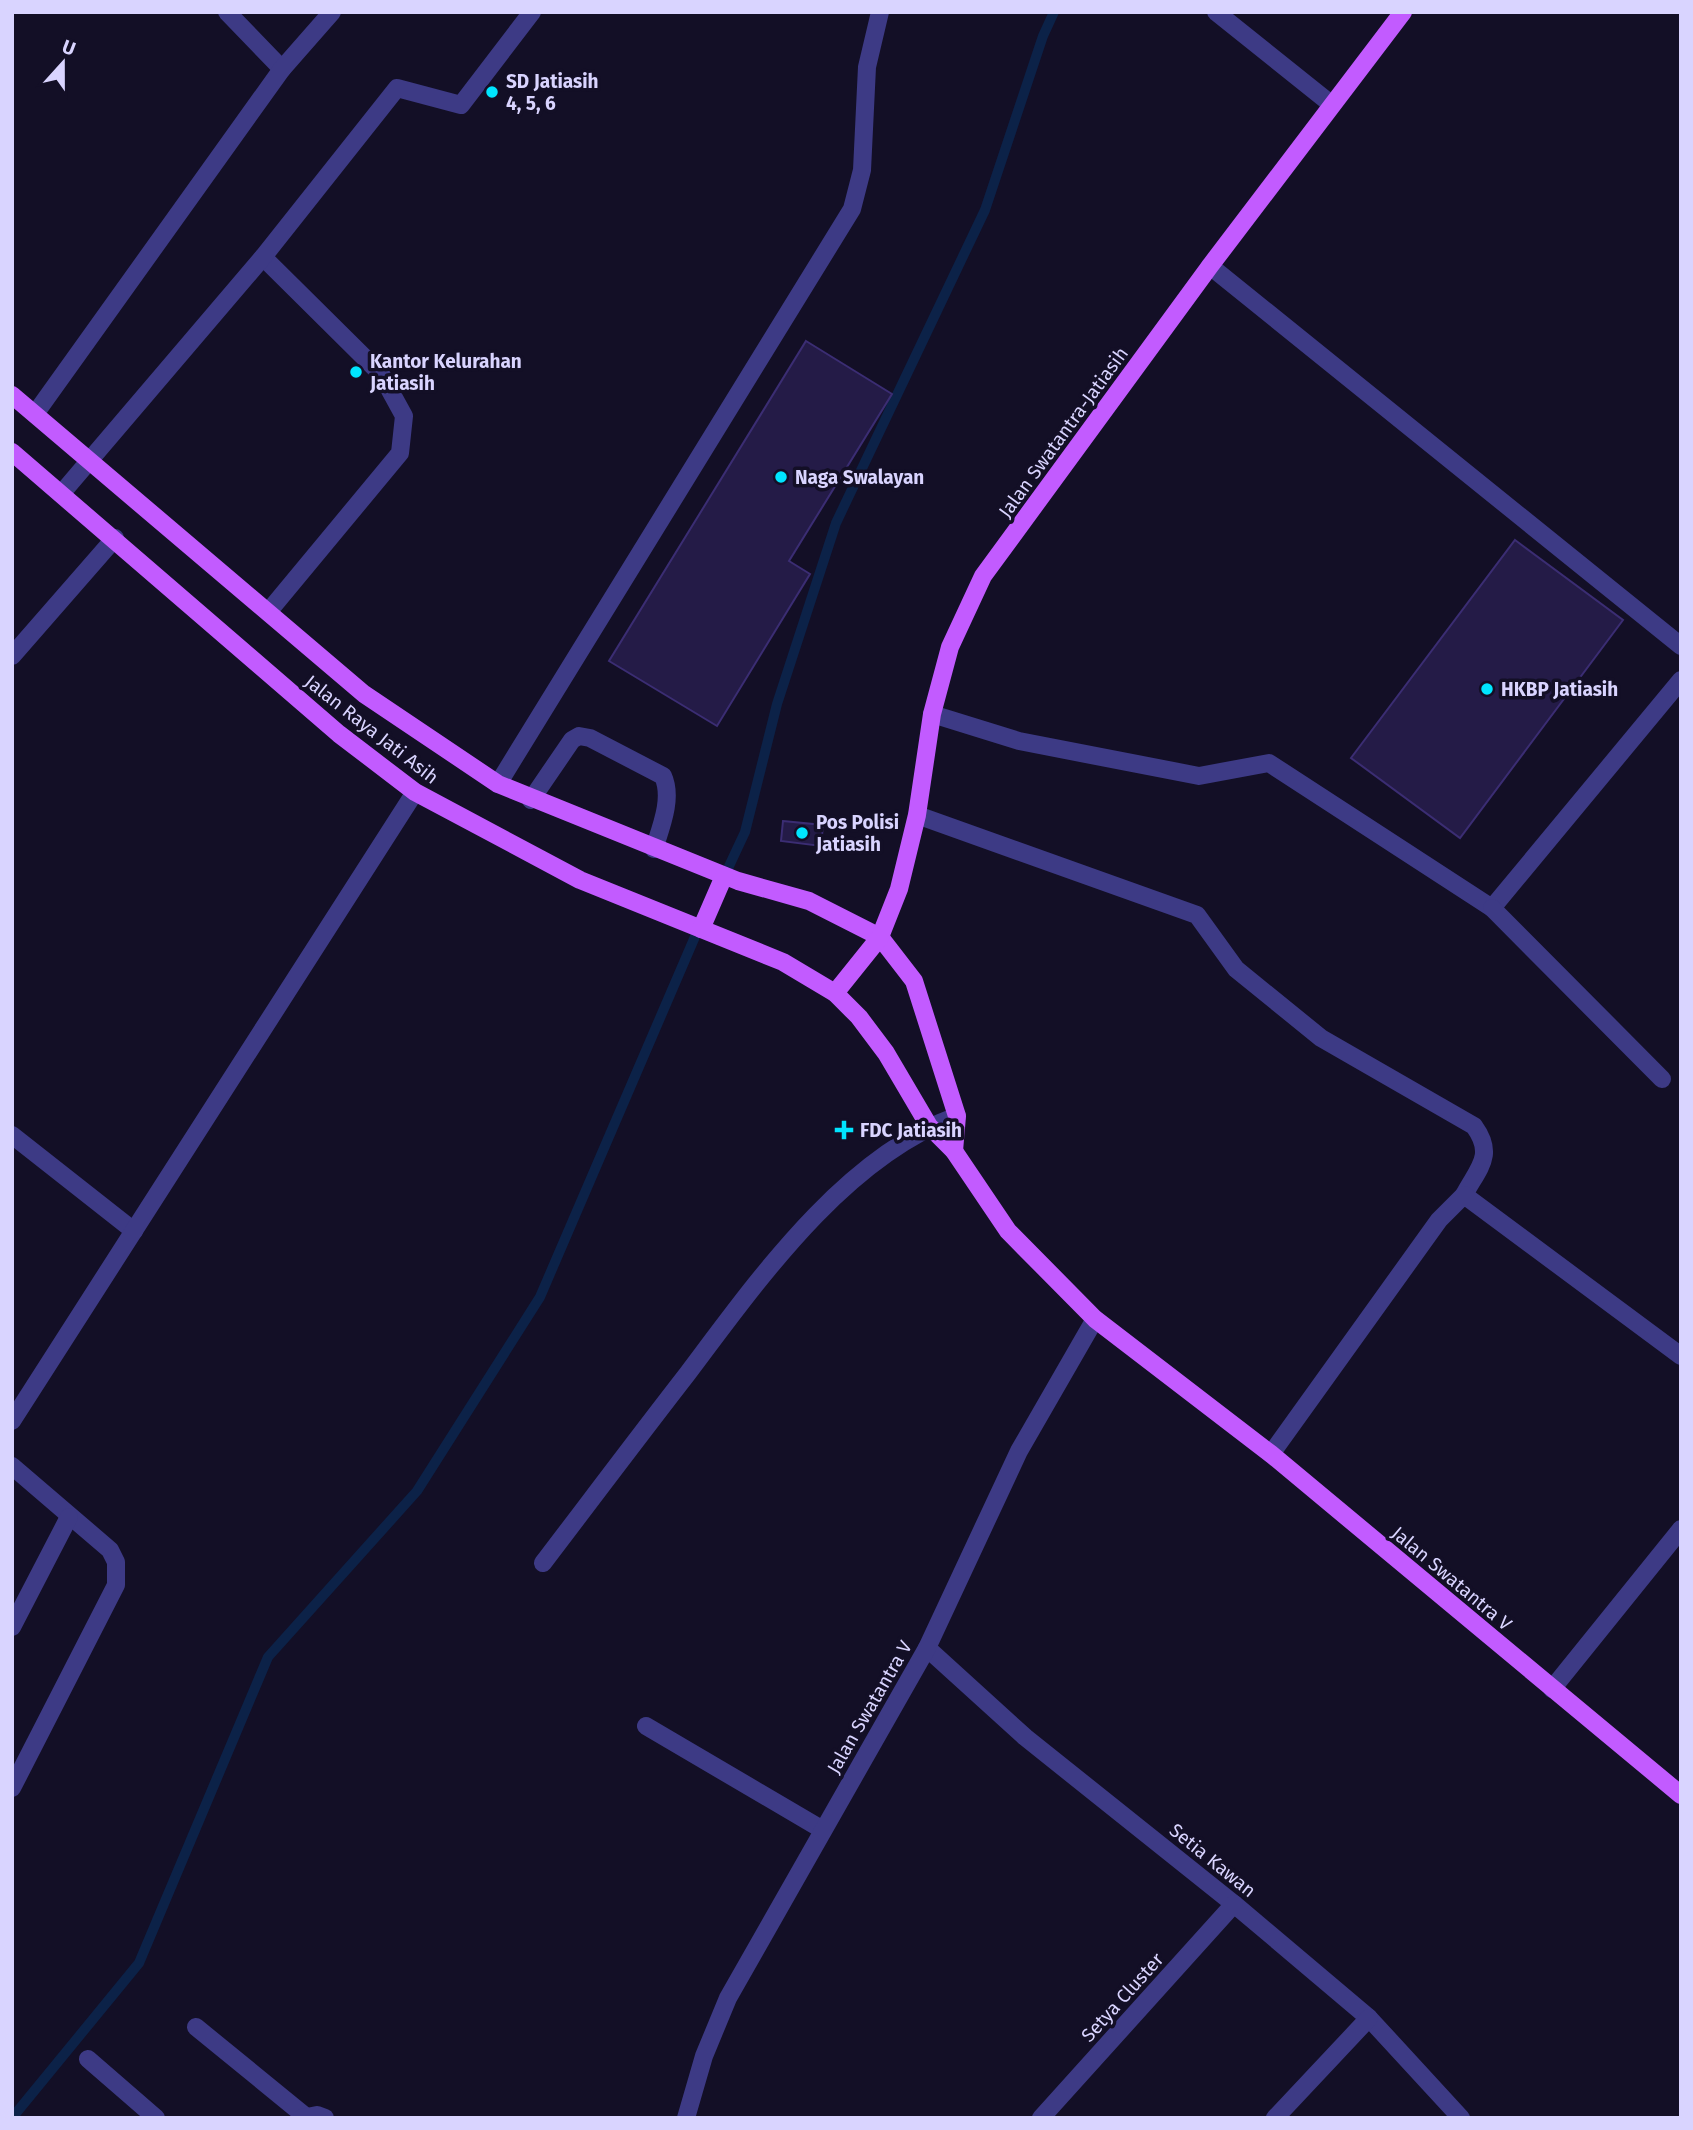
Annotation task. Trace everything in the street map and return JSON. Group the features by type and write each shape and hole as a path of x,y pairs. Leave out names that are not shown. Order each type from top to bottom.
{"main road":[{"name":"Jalan Swatantra-Jatiasih","path":"880,937 899,889 917,815 932,715 950,647 983,576 1210,266 1403,12"},
{"name":"Jalan Raya Jati Asih","path":"12,395 364,694 498,784 531,800 688,863 731,879 809,901 880,937"},
{"name":"Jalan Raya Jati Asih","path":"12,452 115,538 339,734 415,792 580,880 783,962 835,993"},
{"path":"708,932 731,879"},
{"path":"835,993 880,937 914,981 957,1116 954,1151"},
{"name":"Jalan Swatantra V","path":"835,993 859,1017 886,1053 929,1126 954,1151 1008,1231 1095,1319 1271,1454 1681,1795"}],"street":[{"path":"227,12 282,69"},
{"path":"35,414 282,69 332,12"},
{"path":"61,494 263,257 397,88 461,105 532,12"},
{"path":"498,784 852,209 862,170 867,67 880,12"},
{"path":"1216,12 1331,104"},
{"path":"263,257 381,374 404,416 400,453 268,611"},
{"path":"1210,266 1681,646"},
{"path":"12,656 115,538"},
{"path":"1492,908 1681,680"},
{"path":"932,715 1019,741 1199,776 1269,762 1492,908 1662,1079"},
{"path":"531,800 572,740 579,736 590,738 663,776 668,787 668,797 654,849"},
{"path":"12,1421 415,792"},
{"path":"917,815 1197,915 1236,969 1321,1038 1474,1126 1486,1142 1485,1156 1464,1195 1439,1220 1271,1454"},
{"path":"543,1563 782,1249 872,1164 929,1126 957,1116"},
{"path":"12,1135 134,1231"},
{"path":"1464,1195 1681,1356"},
{"name":"Jalan Swatantra V","path":"686,2118 704,2056 728,1998 927,1648 1020,1451 1095,1319"},
{"path":"12,1466 110,1550 116,1562 116,1585 12,1788"},
{"path":"12,1628 69,1517"},
{"path":"1552,1689 1681,1529"},
{"name":"Setia Kawan","path":"927,1648 1025,1737 1234,1904 1369,2018 1461,2118"},
{"path":"646,1726 823,1830"},
{"name":"Setya Cluster","path":"1041,2118 1234,1904"},
{"path":"1275,2118 1369,2018"},
{"path":"196,2027 304,2117 326,2118"},
{"path":"88,2059 156,2118"}],"building":[{"name":"Naga Swalayan","path":"806,341 892,394 789,561 810,574 717,726 609,661"},
{"name":"HKBP Jatiasih","path":"1515,540 1623,620 1460,838 1351,758"},
{"name":"Pos Polisi Jatiasih","path":"783,821 823,825 821,846 781,841"}],"waterway":[{"path":"723,879 745,832 777,704 836,523 985,210 1043,36 1054,12"},
{"path":"12,2118 139,1963 268,1657 417,1491 540,1297 700,925"}],"place":[{"name":"SD Jatiasih 4, 5, 6","path":"492,92"},
{"name":"Kantor Kelurahan Jatiasih","path":"356,372"},
{"name":"Naga Swalayan","path":"781,477"},
{"name":"HKBP Jatiasih","path":"1487,689"},
{"name":"Pos Polisi Jatiasih","path":"802,833"},
{"name":"FDC Jatiasih","path":"844,1130"}]}
